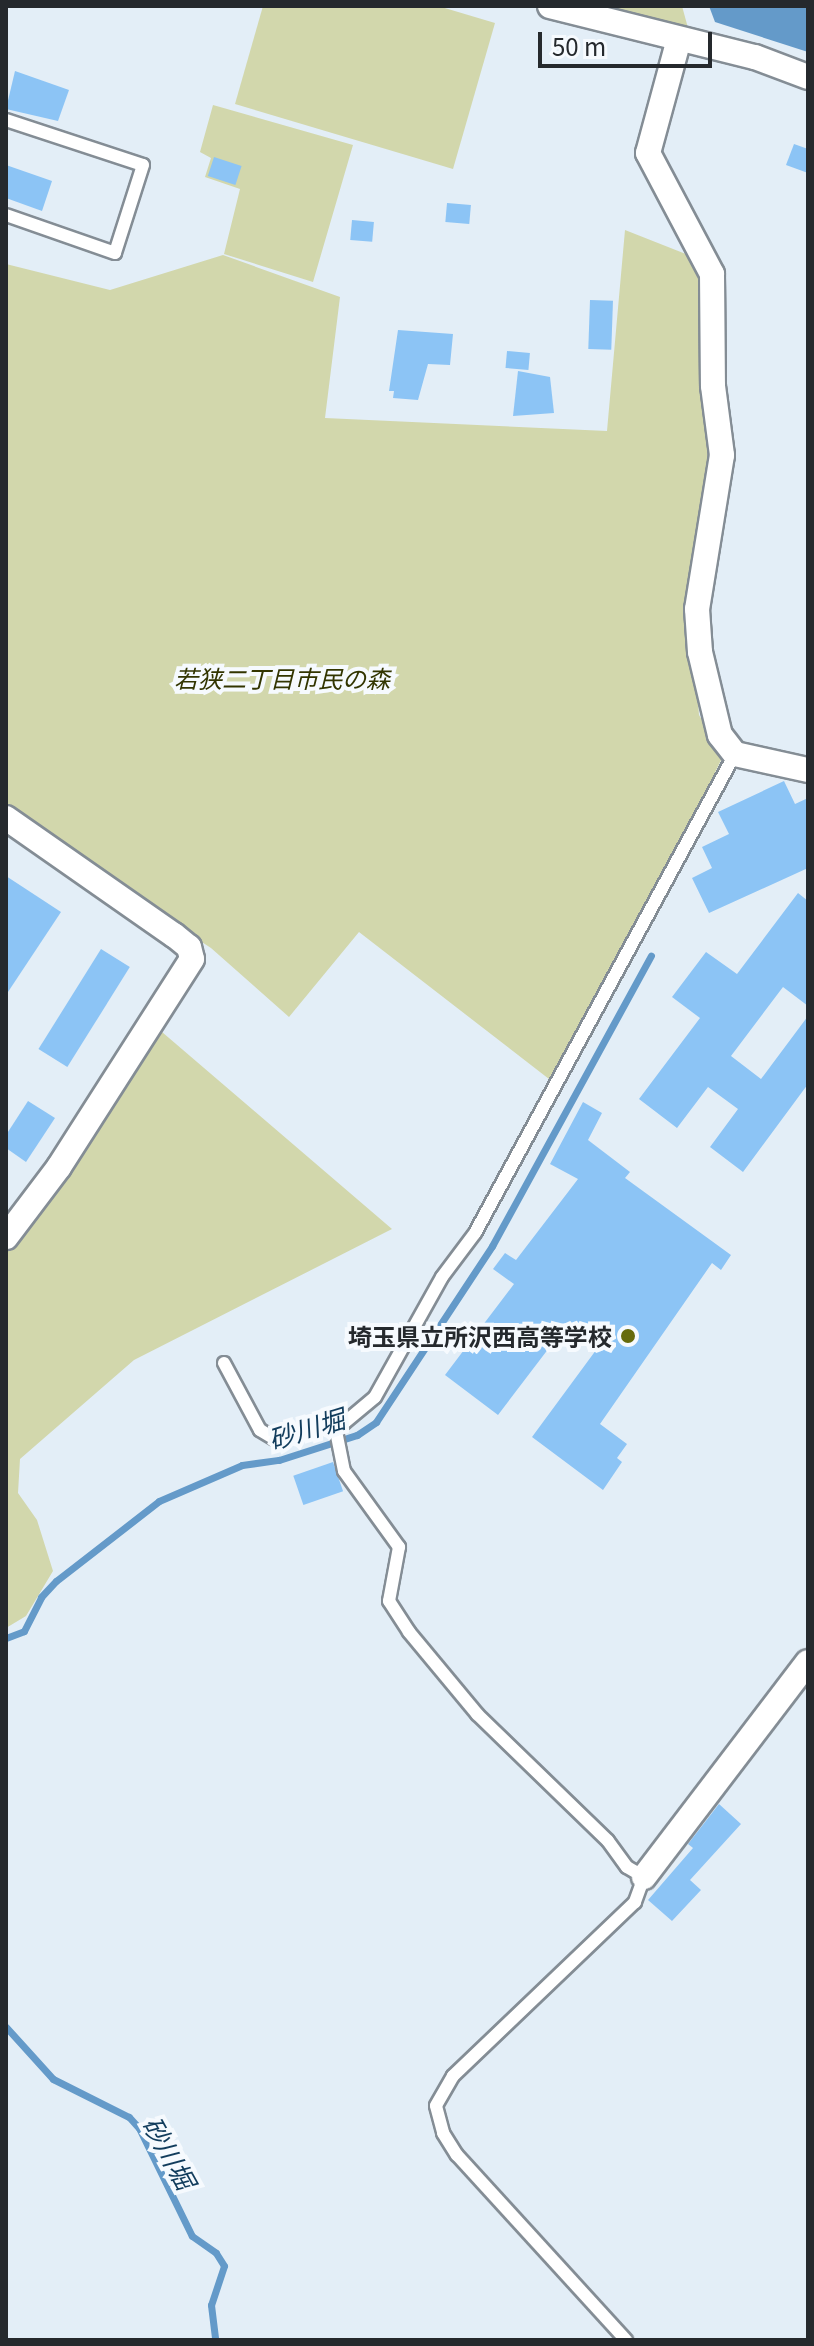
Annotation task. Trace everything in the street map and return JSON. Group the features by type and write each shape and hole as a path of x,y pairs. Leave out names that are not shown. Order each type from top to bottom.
{"street":[{"path":"550,6 679,39 808,77"},
{"path":"679,39 648,153 712,274 713,386 722,455 697,609 712,710 720,735 735,754 808,770"},
{"path":"6,818 174,935 189,947 192,959 59,1167 6,1237"},
{"path":"644,1877 808,1662"}],"lane":[{"path":"6,120 143,165 115,253 6,215"},
{"path":"224,1363 268,1437 335,1430 375,1397 442,1277 475,1233 735,754"},
{"path":"335,1430 344,1471 399,1547 389,1601 409,1632 477,1714 608,1841 627,1867 644,1877 635,1902 453,2076 436,2106 443,2133 457,2155 626,2340"}],"green space":[{"path":"263,6 438,6 495,23 453,169 235,104"},
{"path":"583,6 682,6 688,28 679,34"},
{"path":"213,105 353,145 313,282 224,254 240,189 205,177 211,158 200,152"},
{"name":"若狭二丁目市民の森","path":"625,230 701,260 713,454 689,593 699,715 723,756 666,874 549,1079 359,932 289,1017 211,948 6,815 6,264 110,290 223,255 340,297 325,418 607,431"},
{"path":"162,1032 392,1229 134,1360 20,1459 18,1493 37,1520 53,1571 26,1616 6,1628 6,1252"}],"water":[{"path":"709,6 808,6 808,52 715,22"}],"building":[{"path":"15,71 69,90 58,121 6,109"},
{"path":"794,144 808,149 808,173 786,165"},
{"path":"214,157 242,166 235,185 208,176"},
{"path":"6,165 52,181 42,211 6,198"},
{"path":"447,203 471,205 469,224 445,222"},
{"path":"352,220 374,222 372,242 350,240"},
{"path":"590,300 613,301 611,350 588,349"},
{"path":"398,330 453,334 450,365 428,364 418,400 393,398 394,391 389,391"},
{"path":"507,351 530,353 528,370 506,368"},
{"path":"518,371 550,377 554,413 513,416"},
{"path":"784,781 795,804 808,798 808,868 709,913 692,878 712,868 702,847 729,834 718,812"},
{"path":"6,876 61,912 6,995"},
{"path":"798,893 808,901 808,1006 783,987 731,1056 761,1079 808,1016 808,1084 743,1172 710,1147 738,1109 708,1087 677,1128 639,1099 700,1018 672,997 706,952 737,974"},
{"path":"101,949 130,967 67,1067 38,1049"},
{"path":"28,1101 55,1118 26,1162 6,1148 6,1135"},
{"path":"583,1102 602,1113 588,1140 630,1172 625,1178 731,1255 721,1270 712,1263 600,1424 627,1444 617,1458 622,1462 603,1490 532,1437 599,1346 568,1323 498,1415 445,1375 514,1284 493,1269 505,1253 516,1260 578,1179 550,1164"},
{"path":"333,1462 343,1491 303,1505 293,1476"},
{"path":"719,1804 741,1824 690,1880 701,1890 672,1921 648,1900 693,1848 688,1844"}],"waterway":[{"name":"砂川堀","path":"6,1638 24,1631 41,1597 56,1581 159,1501 242,1465 279,1460 357,1435 376,1422 492,1246 651,956"},
{"name":"砂川堀","path":"6,2027 53,2079 129,2117 139,2128 192,2236 216,2253 224,2266 211,2305 215,2340"}],"place":[{"name":"埼玉県立所沢西高等学校","path":"628,1336"}]}
